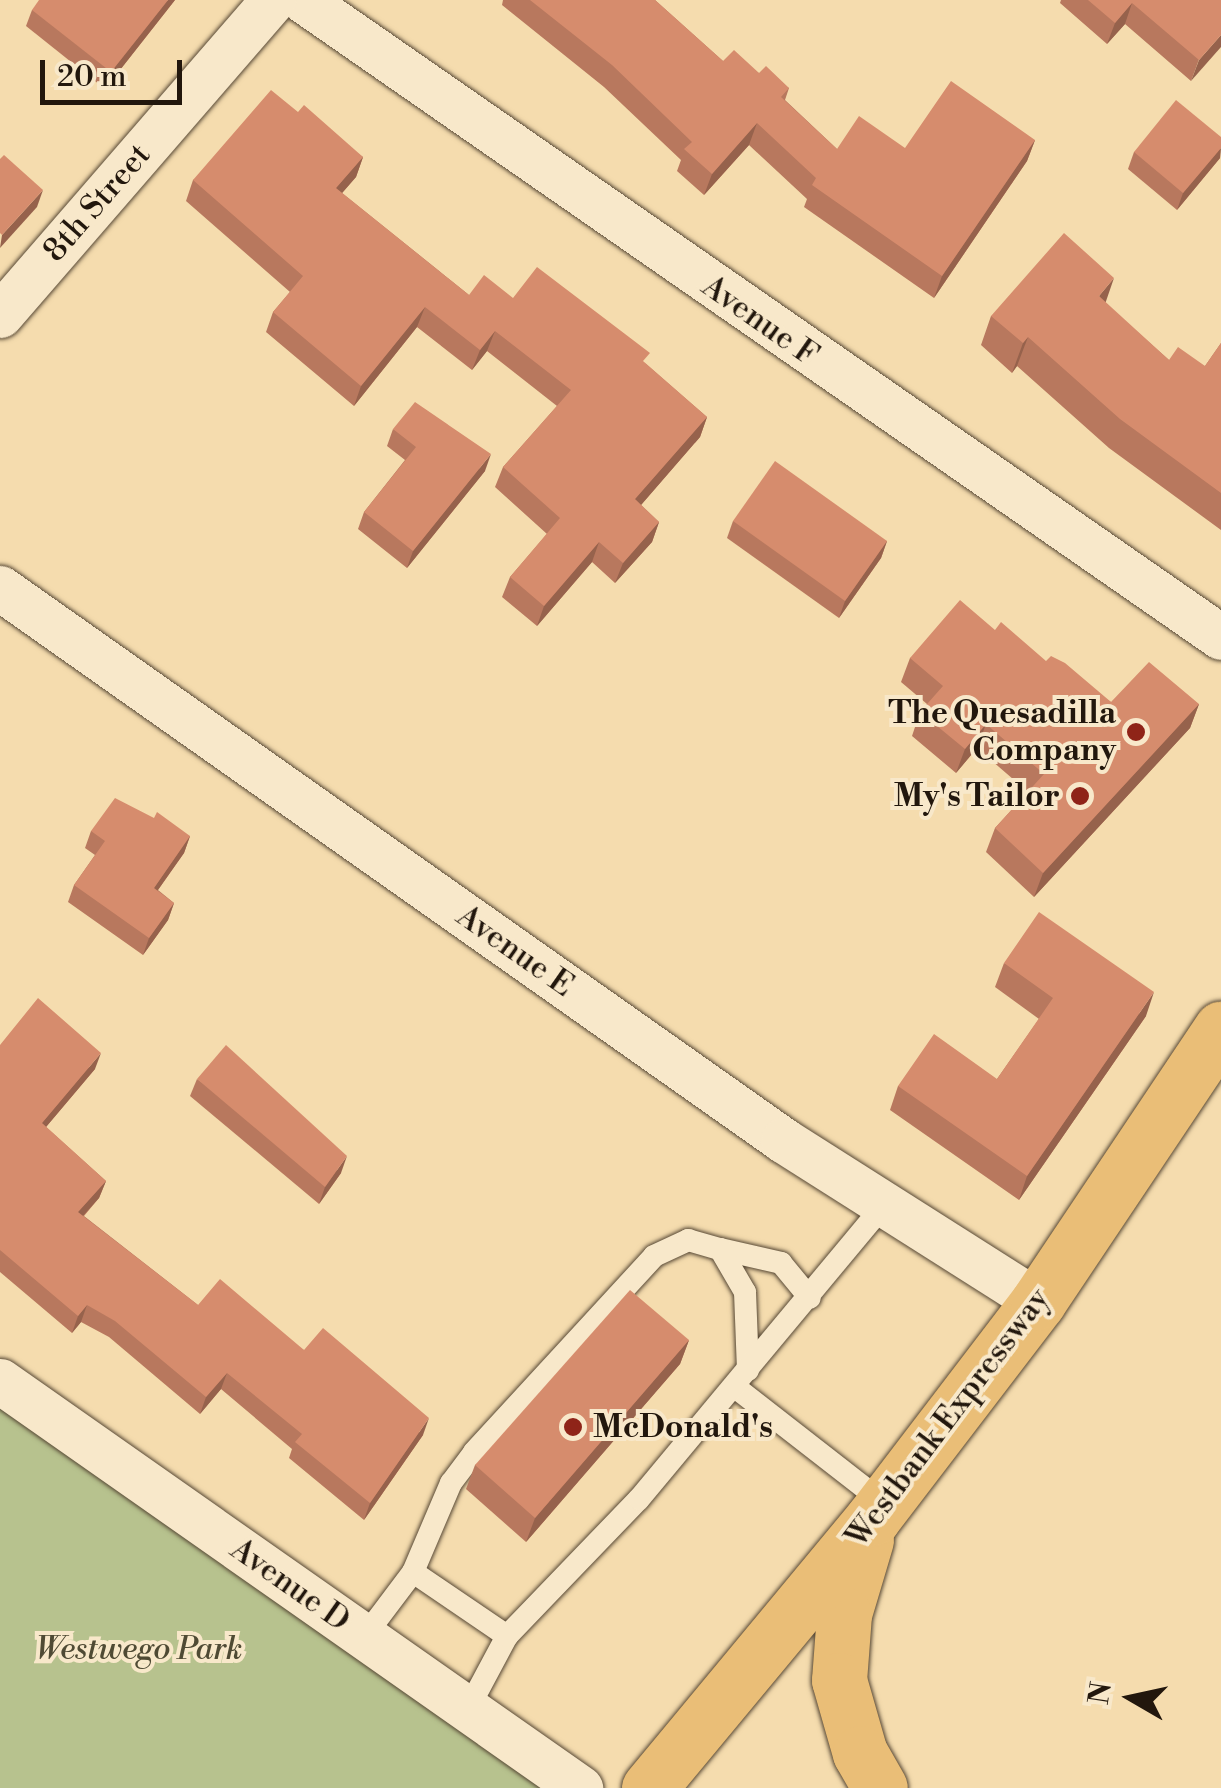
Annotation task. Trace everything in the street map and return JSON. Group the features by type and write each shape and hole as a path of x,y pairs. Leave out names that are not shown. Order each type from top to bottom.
{"highway":[{"name":"Westbank Expressway","path":"649,1788 878,1511 1038,1302 1221,1029"},
{"path":"878,1511 844,1614 839,1680 860,1754 880,1788"}],"street":[{"name":"8th Street","path":"0,314 273,0"},
{"name":"Avenue F","path":"303,0 1221,637"},
{"name":"Avenue E","path":"0,588 783,1140 1038,1302"},
{"name":"Avenue D","path":"0,1381 580,1788"}],"lane":[{"path":"468,1709 506,1636 639,1499 885,1204"},
{"path":"364,1637 412,1572 451,1484 561,1351 654,1256 688,1240 781,1263 810,1298"},
{"path":"720,1249 745,1292 741,1379 878,1511"},
{"path":"412,1572 506,1636"}],"green space":[{"name":"Westwego Park","path":"0,1381 580,1788 0,1788"}],"building":[{"path":"39,0 168,0 111,72 32,10"},
{"path":"530,0 655,0 723,61 734,50 759,73 766,66 789,88 781,97 837,149 859,116 905,148 951,81 1035,140 942,276 812,185 816,178 757,123 712,174 684,149 692,142 612,65"},
{"path":"1088,0 1221,0 1221,35 1199,60 1132,3 1115,23"},
{"path":"271,90 298,112 304,105 363,157 336,188 469,295 484,275 513,298 537,267 650,353 643,361 707,417 635,499 659,522 623,563 599,542 544,606 510,577 560,518 503,467 571,390 495,331 480,350 425,307 361,386 273,312 303,276 193,180"},
{"path":"1176,100 1221,137 1221,148 1183,193 1134,152"},
{"path":"4,155 43,190 2,235 0,159"},
{"path":"1064,233 1114,278 1099,296 1169,360 1178,347 1205,366 1221,343 1221,493 1120,419 1028,337 1023,343 991,316"},
{"path":"415,402 491,454 413,551 364,512 416,447 393,429"},
{"path":"775,461 887,541 845,601 733,521"},
{"path":"960,600 995,630 1001,622 1046,661 1051,656 1065,663 1111,702 1149,662 1199,704 1043,873 995,828 1044,774 986,724 965,749 920,712 943,686 910,658"},
{"path":"115,798 154,818 157,812 190,836 154,888 174,903 149,938 74,885 105,841 91,831"},
{"path":"1039,912 1154,992 1027,1176 898,1086 934,1034 997,1079 1053,998 1004,963"},
{"path":"38,998 101,1053 42,1123 106,1181 78,1212 198,1305 220,1279 304,1350 323,1328 429,1418 370,1503 295,1442 302,1434 227,1373 206,1397 115,1321 87,1305 78,1316 0,1250 0,1045"},
{"path":"226,1045 347,1156 325,1187 197,1079"},
{"name":"McDonald's","path":"630,1290 689,1340 535,1518 475,1465"}],"place":[{"name":"The Quesadilla Company","path":"1136,732"},
{"name":"My's Tailor","path":"1080,796"},
{"name":"McDonald's","path":"573,1427"}]}
